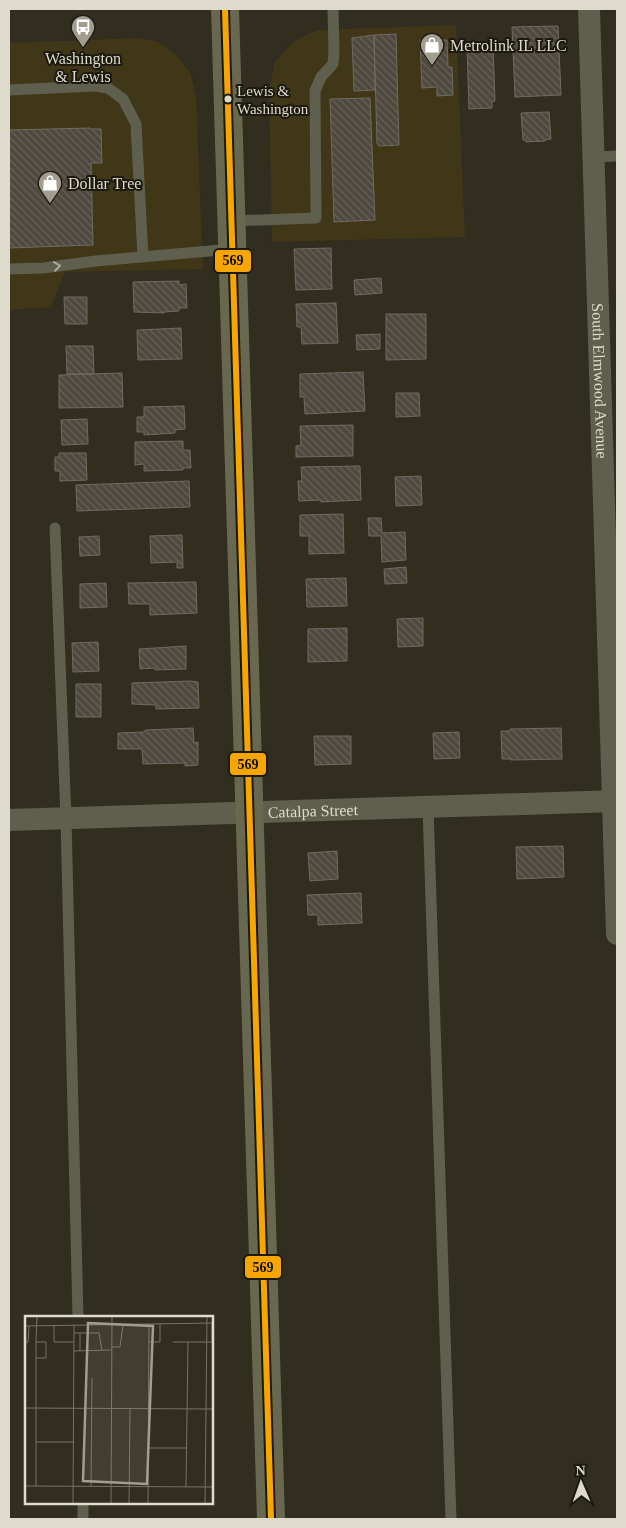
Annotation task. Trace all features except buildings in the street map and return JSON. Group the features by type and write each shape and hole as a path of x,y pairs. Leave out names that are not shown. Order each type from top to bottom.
{"main road":[{"path":"225,9 271,1519"}],"street":[{"name":"South Elmwood Avenue","path":"590,9 615,801 617,934"},
{"name":"Catalpa Street","path":"9,820 615,801"}],"lane":[{"path":"231,221 316,218 315,91 321,77 333,64 333,9"},
{"path":"9,90 95,86 108,88 123,99 136,124 143,257"},
{"path":"594,157 617,156"},
{"path":"9,269 43,268 96,261 232,249"},
{"path":"55,528 66,819 78,1316"},
{"path":"428,807 451,1519"},
{"path":"83,1503 83,1519"}],"shaded area":[{"path":"456,25 465,237 272,242 269,90 275,62 293,42 317,30"},
{"path":"139,38 158,42 175,54 190,72 196,95 203,269 65,272 51,307 9,310 9,43"}],"transit line":[{"name":"569","path":"225,9 271,1519"}],"place":[{"name":"Washington & Lewis","path":"83,48"},
{"name":"Metrolink IL LLC","path":"432,66"},
{"name":"Lewis & Washington","path":"228,99"},
{"name":"Dollar Tree","path":"50,204"}]}
